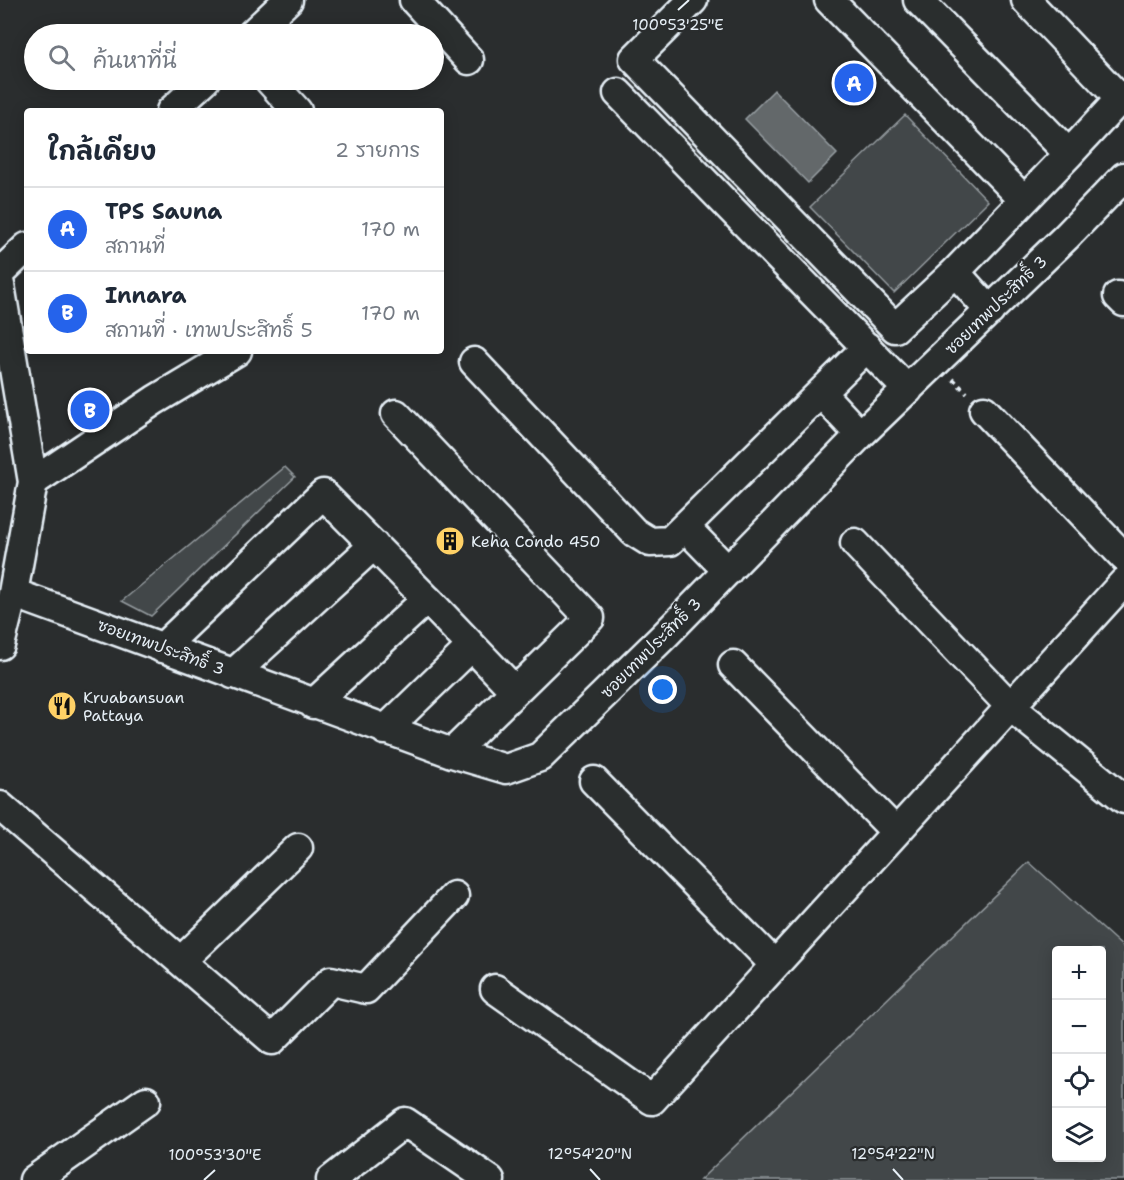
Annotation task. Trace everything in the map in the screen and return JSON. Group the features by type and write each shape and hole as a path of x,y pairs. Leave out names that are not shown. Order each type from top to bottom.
{"street":[{"path":"263,24 288,0"},
{"path":"414,0 436,24"},
{"path":"693,0 634,59 895,328 955,272 1122,101 1026,0"},
{"path":"829,0 1024,200"},
{"path":"918,0 1069,154"},
{"path":"444,33 469,60"},
{"path":"174,108 194,90"},
{"path":"278,90 294,108"},
{"path":"618,93 908,390"},
{"name":"ซอยเทพประสิทธิ์ 3","path":"13,593 452,753 506,769 540,757 728,571 860,435 937,363 1124,177"},
{"path":"0,273 24,250"},
{"path":"955,272 990,311"},
{"path":"0,285 33,482 13,593 0,645"},
{"path":"474,362 634,532 650,542 670,541 867,347"},
{"path":"33,482 155,400 232,354"},
{"path":"821,393 860,435"},
{"path":"984,410 1124,557"},
{"path":"396,414 590,618 452,753"},
{"path":"162,648 323,494 514,691"},
{"path":"684,527 728,571"},
{"path":"855,543 1011,707 1124,799"},
{"path":"233,674 374,545"},
{"path":"495,989 652,1100 1124,582"},
{"path":"313,704 427,599"},
{"path":"385,730 472,646"},
{"path":"733,665 896,831"},
{"path":"594,781 775,965"},
{"path":"0,806 272,1040 331,981 366,989 454,896"},
{"path":"181,961 298,848"},
{"path":"34,1180 146,1101"},
{"path":"331,1180 405,1122 490,1180"}],"path":[{"path":"937,363 984,410"}],"shaded area":[{"path":"774,90 837,154 808,183 745,119"},
{"path":"905,115 988,201 894,293 810,207"},
{"path":"285,467 295,477 151,616 122,601"},
{"path":"1029,862 1124,948 1124,1180 700,1180"}],"place":[{"name":"TPS Sauna","path":"854,83"},
{"name":"Innara","path":"90,410"},
{"name":"Keha Condo 450","path":"450,541"},
{"name":"Kruabansuan Pattaya","path":"62,706"}]}
